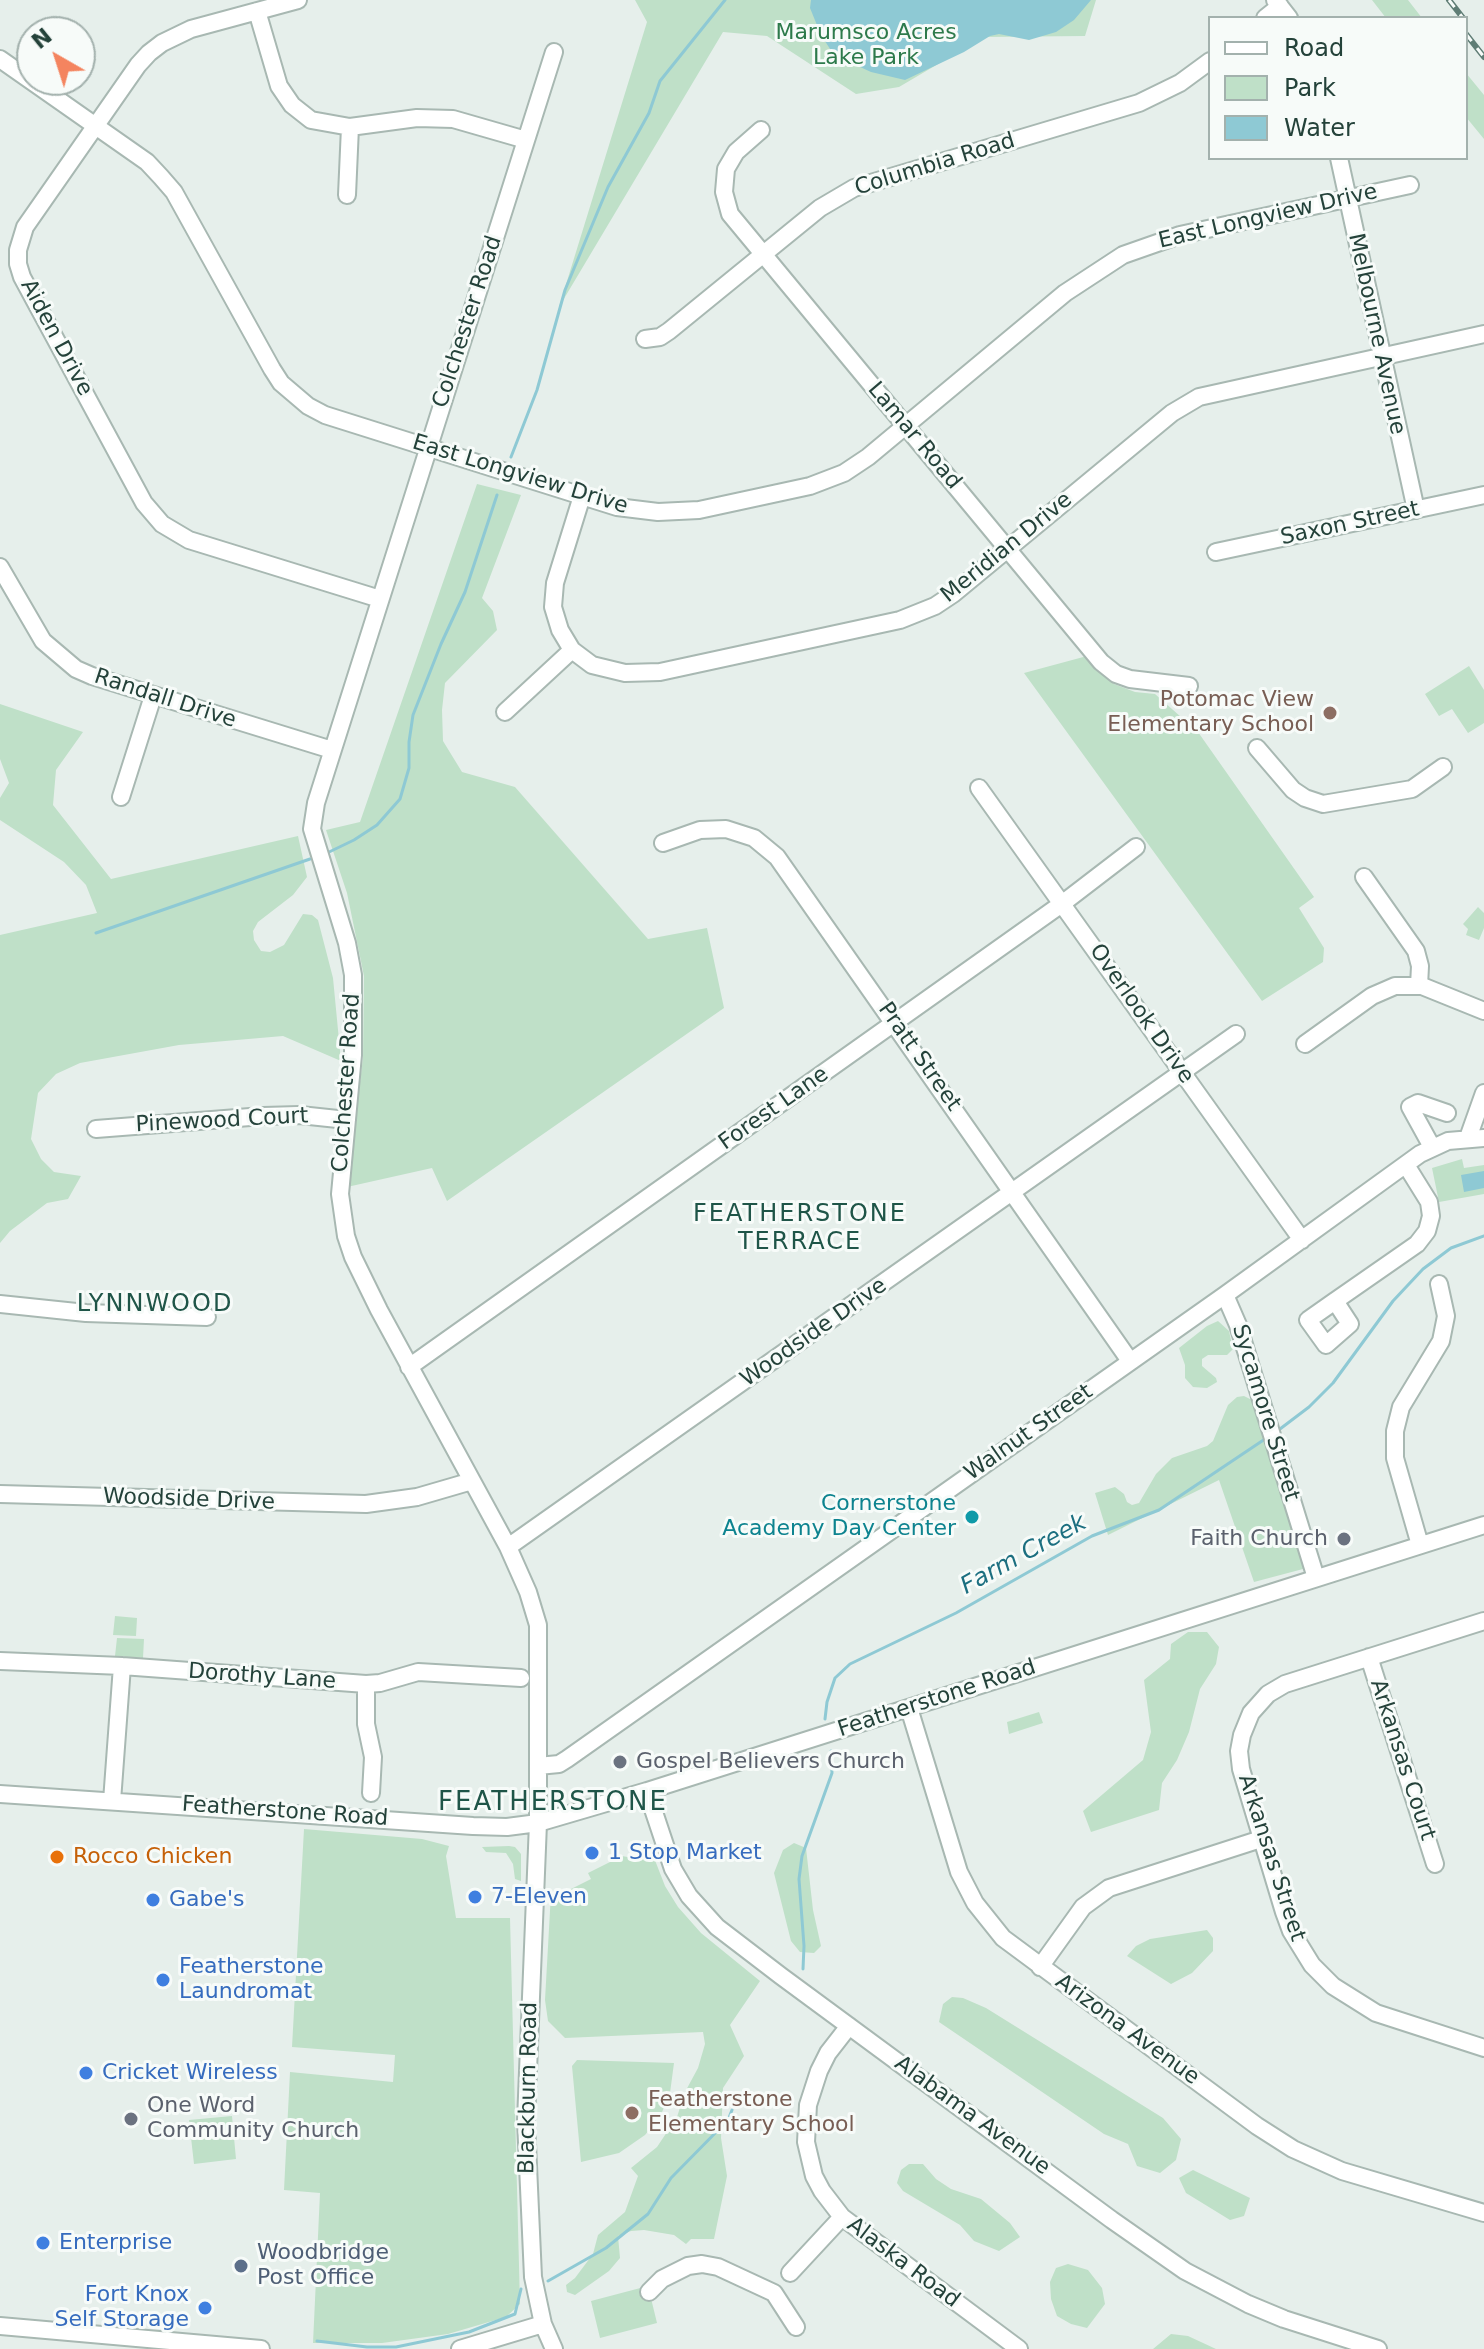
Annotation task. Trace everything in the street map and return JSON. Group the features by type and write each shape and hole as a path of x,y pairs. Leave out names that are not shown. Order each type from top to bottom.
{"street":[{"name":"Aiden Drive","path":"298,0 191,29 162,43 138,65 25,227 20,239 18,264 22,277 144,503 162,524 189,540 380,599"},
{"path":"257,11 279,86 292,105 319,123 350,127 435,117 471,123 526,140"},
{"name":"Colchester Road","path":"538,1823 538,1625 528,1592 508,1547 355,1262 346,1236 340,1194 353,1055 353,975 347,943 312,829 316,803 332,750 554,52"},
{"name":"East Longview Drive","path":"0,59 147,162 174,192 272,369 295,397 325,415 428,448 617,507 658,512 699,510 727,504 833,478 862,462 1065,293 1123,255 1180,235 1410,185"},
{"name":"Columbia Road","path":"645,339 660,337 669,331 820,208 854,188 1139,103 1180,83 1208,62"},
{"path":"347,195 350,127"},
{"name":"Lamar Road","path":"761,130 747,141 730,162 724,180 730,214 1110,670 1130,679 1189,686"},
{"name":"Melbourne Avenue","path":"1339,160 1416,510"},
{"name":"Meridian Drive","path":"572,650 604,670 651,673 900,620 945,599 1172,413 1199,397 1484,334"},
{"name":"Saxon Street","path":"1216,552 1484,495"},
{"path":"505,712 572,650 556,620 553,593 582,496"},
{"name":"Randall Drive","path":"0,567 33,628 62,660 92,676 332,750"},
{"path":"121,797 153,696"},
{"path":"1257,748 1293,790 1323,804 1412,789 1443,767"},
{"name":"Overlook Drive","path":"979,788 1302,1240"},
{"name":"Pratt Street","path":"663,843 689,832 712,828 740,832 777,857 1130,1361"},
{"name":"Forest Lane","path":"409,1367 1063,903 1136,847"},
{"path":"1364,877 1416,951 1419,986"},
{"path":"1305,1044 1383,990 1395,986 1419,986 1484,1011"},
{"name":"Woodside Drive","path":"508,1547 1236,1034"},
{"path":"1476,1138 1484,1093"},
{"path":"1432,1147 1410,1107 1418,1103 1447,1113"},
{"name":"Pinewood Court","path":"96,1129 263,1116 300,1115 347,1120"},
{"name":"Walnut Street","path":"538,1766 559,1764 567,1759 1432,1147 1476,1138"},
{"path":"1335,1301 1417,1244 1427,1231 1431,1216 1429,1202 1406,1165"},
{"path":"1420,1545 1395,1458 1394,1436 1401,1407 1441,1341 1446,1316 1439,1284"},
{"name":"Sycamore Street","path":"1225,1295 1238,1325 1316,1578"},
{"path":"0,1304 73,1312 207,1317"},
{"name":"Woodside Drive","path":"0,1494 366,1504 417,1497 472,1481"},
{"name":"Featherstone Road","path":"0,1794 473,1826 507,1827 538,1823 1484,1525"},
{"name":"Arkansas Street","path":"1484,1621 1285,1684 1268,1694 1251,1713 1242,1735 1239,1760 1291,1931 1312,1965 1354,2001 1388,2018 1484,2048"},
{"name":"Arkansas Court","path":"1369,1657 1435,1864"},
{"name":"Dorothy Lane","path":"0,1661 366,1684 378,1684 418,1672 521,1678"},
{"path":"118,1801 127,1667"},
{"path":"366,1684 366,1726 373,1757 371,1793"},
{"name":"Arizona Avenue","path":"909,1708 955,1861 988,1922 1003,1938 1257,2126 1293,2149 1342,2171 1484,2213"},
{"name":"Alabama Avenue","path":"647,1791 675,1874 702,1912 717,1927 1185,2271 1284,2319 1378,2349"},
{"name":"Blackburn Road","path":"538,1823 525,2097 530,2252 537,2301 554,2349"},
{"path":"1040,1967 1083,1907 1109,1888 1261,1839"},
{"name":"Alaska Road","path":"849,2026 828,2053 812,2090 805,2125 807,2151 814,2176 826,2198 842,2217 1019,2349"},
{"path":"790,2273 842,2217"},
{"path":"649,2292 662,2279 686,2267 702,2264 718,2267 774,2293 796,2327"},
{"path":"460,2349 543,2324"},
{"path":"0,2326 261,2349"}],"green space":[{"name":"Marumsco Acres Lake Park","path":"635,0 1096,0 1085,36 984,37 899,87 856,94 767,36 723,32 559,307 647,22"},
{"path":"1372,0 1408,0 1420,16 1384,16"},
{"path":"1468,75 1484,95 1484,139 1468,119"},
{"path":"477,484 521,495 482,598 493,611 497,630 445,683 443,741 462,772 515,787 648,939 707,928 724,1008 447,1201 432,1168 347,1187 363,1058 364,976 347,893 326,830 360,822"},
{"path":"1087,656 1114,684 1135,692 1155,694 1198,732 1314,897 1299,908 1324,948 1323,962 1262,1001 1024,673"},
{"path":"1469,666 1484,690 1484,723 1468,733 1452,709 1439,716 1425,694"},
{"path":"0,704 83,732 56,770 53,805 111,879 298,836 307,877 293,895 258,922 253,931 254,940 261,951 270,952 284,945 303,914 312,915 318,920 333,978 341,1061 283,1036 179,1045 80,1063 56,1074 38,1093 31,1139 41,1159 54,1172 81,1176 68,1199 47,1203 10,1231 0,1243 0,935 97,913 86,885 64,862 0,820 0,798 9,783 0,759"},
{"path":"1478,907 1484,913 1484,928 1479,940 1466,935 1468,929 1463,924"},
{"path":"1462,1159 1464,1168 1484,1165 1484,1194 1439,1202 1432,1168"},
{"path":"1218,1321 1229,1331 1233,1349 1227,1355 1208,1355 1202,1359 1202,1366 1217,1382 1207,1388 1193,1387 1185,1378 1185,1365 1179,1348"},
{"path":"1237,1397 1252,1400 1300,1546 1303,1569 1254,1582 1219,1480 1108,1535 1095,1493 1115,1487 1124,1494 1127,1502 1132,1505 1139,1503 1156,1474 1172,1458 1213,1441 1228,1405"},
{"path":"115,1616 137,1618 136,1636 113,1635"},
{"path":"1188,1632 1207,1632 1219,1647 1216,1664 1200,1689 1189,1732 1177,1760 1162,1783 1159,1810 1091,1832 1083,1811 1143,1760 1151,1732 1144,1680 1170,1659 1171,1644"},
{"path":"117,1638 144,1639 143,1658 115,1656"},
{"path":"1039,1712 1043,1723 1009,1734 1007,1722"},
{"path":"304,1829 422,1839 449,1846 446,1856 456,1918 510,1918 520,2304 506,2317 448,2334 382,2343 313,2343 320,2193 284,2190 290,2072 393,2082 395,2055 292,2047"},
{"path":"794,1843 806,1848 813,1910 821,1946 814,1953 800,1952 791,1941 774,1873 783,1850"},
{"path":"482,1847 515,1847 521,1854 521,1881 515,1879 513,1864 506,1853 486,1852"},
{"path":"651,1850 665,1886 678,1907 701,1933 760,1981 730,2025 744,2056 723,2088 721,2138 727,2176 714,2239 691,2239 686,2244 674,2235 644,2230 618,2236 620,2258 609,2271 575,2295 567,2292 566,2285 593,2254 598,2235 625,2212 638,2176 631,2168 657,2147 677,2117 705,2044 703,2032 565,2038 548,2021 545,2000 551,1893 569,1890 591,1879 588,1873 622,1856 633,1858"},
{"path":"1207,1930 1213,1938 1213,1951 1192,1973 1171,1984 1127,1956 1136,1946 1150,1939"},
{"path":"952,1997 963,1998 986,2008 1163,2118 1181,2139 1176,2160 1160,2173 1137,2166 1128,2144 1104,2134 939,2022 943,2004"},
{"path":"577,2060 674,2063 670,2093 660,2117 645,2135 619,2153 581,2162 572,2066"},
{"path":"232,2116 236,2159 194,2164 189,2120"},
{"path":"909,2164 923,2164 936,2179 951,2189 981,2199 1010,2223 1020,2237 999,2251 974,2241 960,2225 903,2191 897,2183 901,2170"},
{"path":"1193,2170 1250,2198 1244,2216 1230,2220 1186,2193 1179,2178"},
{"path":"1068,2264 1088,2270 1102,2288 1105,2304 1087,2328 1057,2316 1051,2299 1050,2282 1056,2268"},
{"path":"648,2286 657,2323 600,2338 591,2301"},
{"path":"1171,2334 1188,2336 1216,2349 1153,2349"}],"water":[{"path":"811,0 1091,0 1074,20 1056,32 1029,40 999,34 990,36 905,80 871,72 834,55 821,35 810,8"},
{"path":"1484,1171 1484,1188 1464,1192 1461,1175"}],"waterway":[{"path":"511,457 537,390 565,290 608,187 649,113 660,81 725,0"},
{"path":"327,853 377,825 400,799 409,768 413,715 465,592 497,495"},
{"path":"96,933 310,859"},
{"name":"Farm Creek","path":"1276,1432 1309,1407 1333,1383 1393,1301 1423,1269 1451,1248 1484,1236"},
{"name":"Farm Creek","path":"825,1719 835,1678 850,1664 956,1613 1092,1536 1159,1510 1265,1439"},
{"name":"Farm Creek","path":"803,1969 799,1879 802,1856 832,1773 831,1751"},
{"name":"Farm Creek","path":"548,2281 606,2248 648,2214 671,2178 728,2120 732,2110"},
{"name":"Farm Creek","path":"317,2341 396,2347 469,2332 515,2314 521,2289"}],"railway":[{"path":"1449,0 1461,16"},
{"path":"1468,37 1484,57"}],"place":[{"name":"Potomac View Elementary School","path":"1330,713"},
{"name":"Cornerstone Academy Day Center","path":"972,1517"},
{"name":"Faith Church","path":"1344,1539"},
{"name":"Gospel Believers Church","path":"620,1762"},
{"name":"1 Stop Market","path":"592,1853"},
{"name":"Rocco Chicken","path":"57,1857"},
{"name":"7-Eleven","path":"475,1897"},
{"name":"Gabe's","path":"153,1900"},
{"name":"Featherstone Laundromat","path":"163,1980"},
{"name":"Cricket Wireless","path":"86,2073"},
{"name":"Featherstone Elementary School","path":"632,2113"},
{"name":"One Word Community Church","path":"131,2119"},
{"name":"Enterprise","path":"43,2243"},
{"name":"Woodbridge Post Office","path":"241,2266"},
{"name":"Fort Knox Self Storage","path":"205,2308"}],"district":[{"name":"FEATHERSTONE TERRACE","path":"800,1229"},
{"name":"LYNNWOOD","path":"155,1305"},
{"name":"FEATHERSTONE","path":"553,1803"}]}
